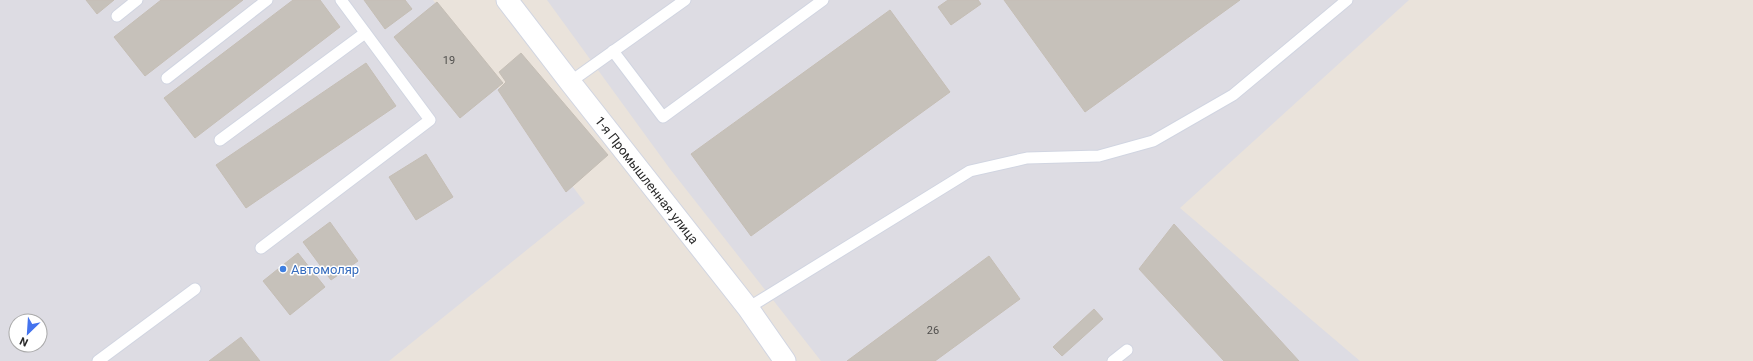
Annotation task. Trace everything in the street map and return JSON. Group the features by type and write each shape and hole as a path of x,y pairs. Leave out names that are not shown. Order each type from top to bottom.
{"street":[{"name":"1-я Промышленная улица","path":"507,0 748,308 785,361"}],"lane":[{"path":"117,16 137,0"},
{"path":"167,78 267,0"},
{"path":"261,248 430,120 341,0"},
{"path":"570,82 685,0"},
{"path":"613,51 663,117 823,0"},
{"path":"748,308 970,171 1027,158 1099,156 1153,141 1233,95 1347,0"},
{"path":"220,140 365,33"},
{"path":"98,361 195,289"},
{"path":"1113,361 1127,350"}],"shaded area":[{"path":"0,0 433,0 585,203 389,361 0,361"},
{"path":"547,0 1409,0 1180,208 1360,361 821,361 670,169"}],"building":[{"path":"86,0 114,0 97,14"},
{"path":"161,0 243,0 145,76 114,37"},
{"path":"293,0 320,0 340,27 195,138 164,98"},
{"path":"364,0 405,0 412,9 385,29"},
{"path":"948,0 978,0 981,4 951,25 938,7"},
{"path":"1004,0 1240,0 1085,112"},
{"path":"437,2 503,83 460,118 394,37"},
{"path":"890,10 950,92 751,236 691,154"},
{"path":"521,53 608,155 566,192 498,90 506,82 499,72"},
{"path":"366,63 396,106 246,208 216,165"},
{"path":"426,154 453,197 416,220 389,177"},
{"path":"330,222 358,261 331,280 303,242"},
{"path":"1174,224 1299,361 1224,361 1139,269"},
{"path":"298,253 325,287 290,315 263,281"},
{"path":"989,256 1020,299 935,361 847,361"},
{"path":"1094,309 1103,319 1062,356 1053,347"},
{"path":"241,337 260,361 209,361"}],"place":[{"name":"Автомоляр","path":"283,269"}]}
